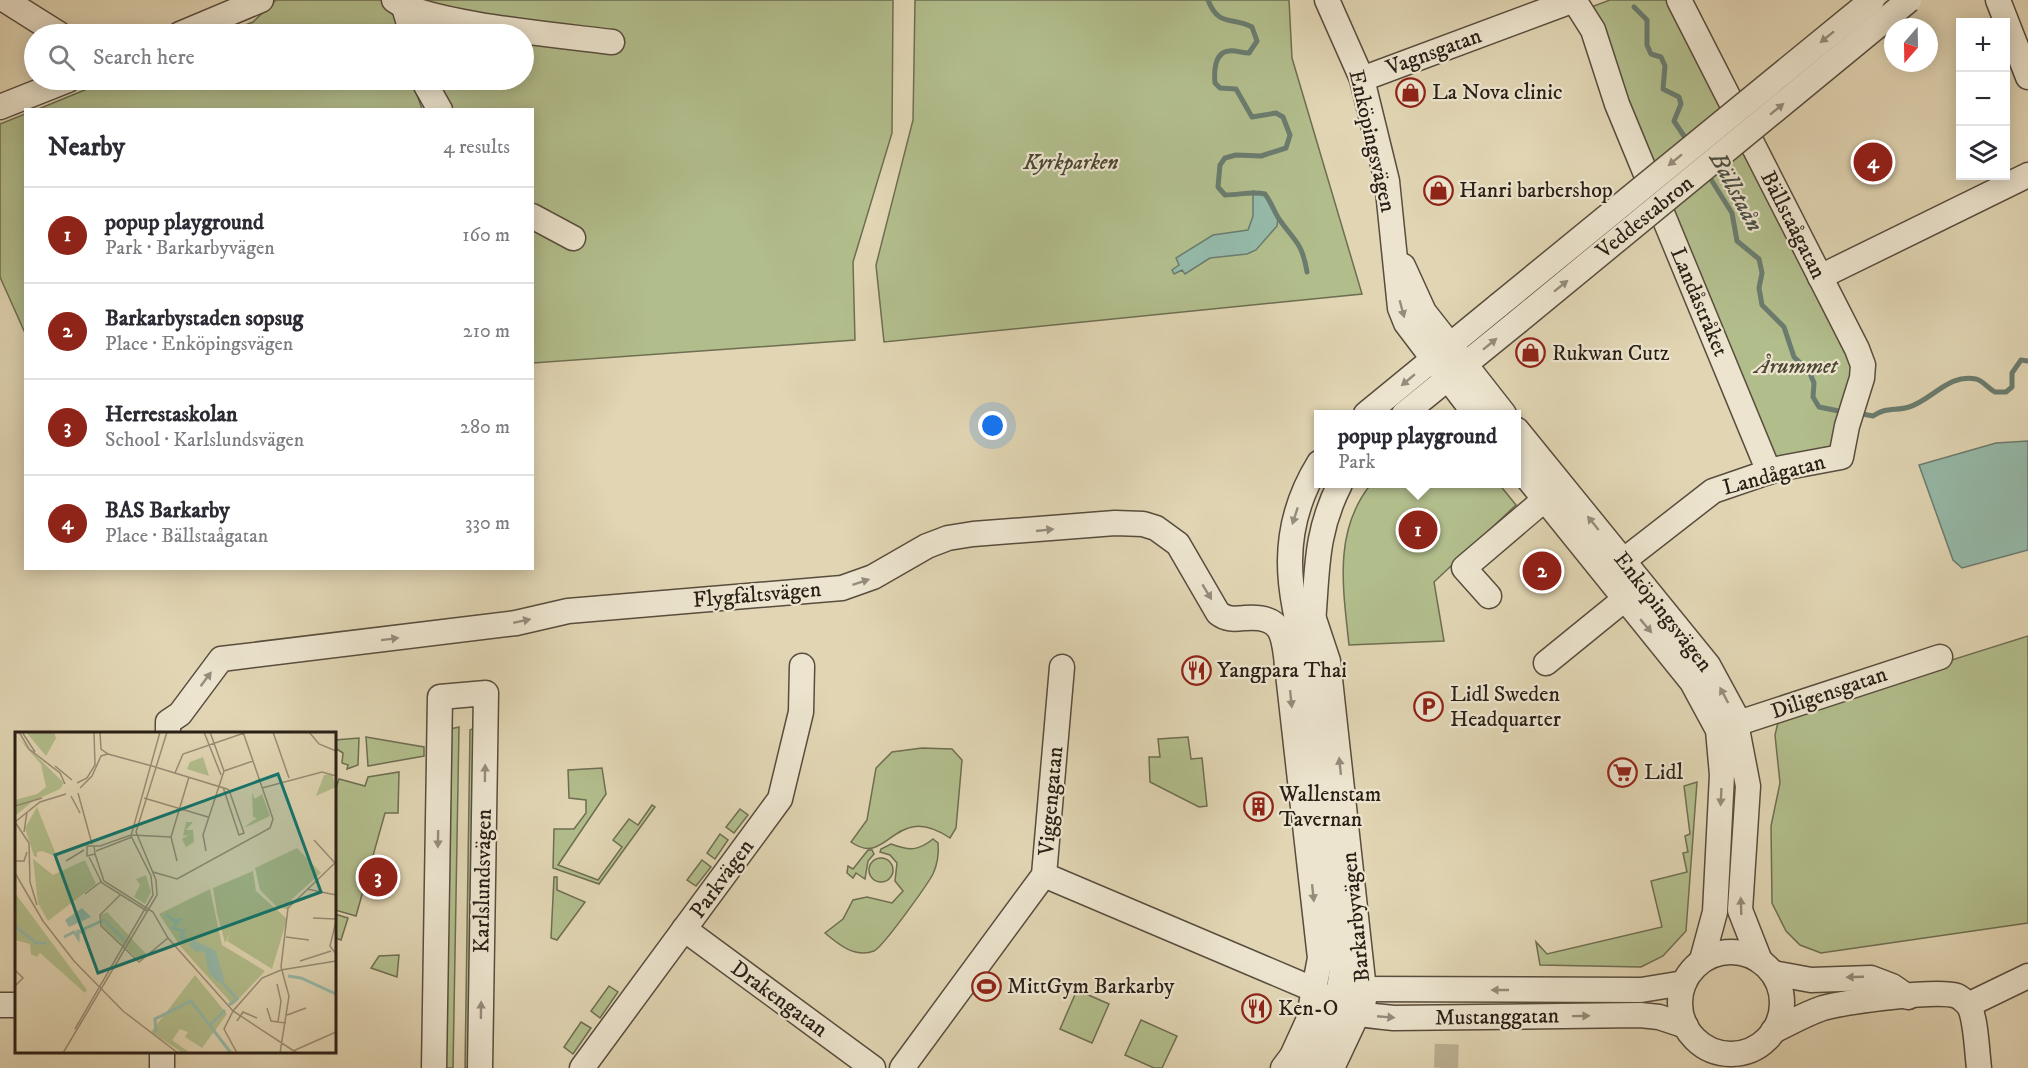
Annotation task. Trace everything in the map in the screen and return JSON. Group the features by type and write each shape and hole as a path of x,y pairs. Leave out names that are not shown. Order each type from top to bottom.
{"street":[{"path":"5,0 43,24"},
{"path":"204,24 261,0"},
{"name":"Enköpingsvägen","path":"1327,0 1362,79 1387,181 1395,251 1441,352 1456,372 1499,410"},
{"name":"Vagnsgatan","path":"1362,79 1574,0"},
{"name":"Landåstråket","path":"1574,0 1593,30 1617,104 1769,472"},
{"name":"Bällstaågatan","path":"1679,0 1741,100 1820,277 1863,365 1841,457"},
{"name":"Veddestabron","path":"1441,352 1872,0"},
{"name":"Veddestabron","path":"1456,372 1910,0"},
{"path":"1998,0 2028,77"},
{"path":"399,4 408,24"},
{"path":"399,4 442,17 490,24"},
{"path":"534,31 612,42"},
{"path":"0,107 43,90"},
{"path":"429,90 439,108"},
{"path":"1820,277 2028,175"},
{"path":"534,217 573,238"},
{"path":"1371,410 1441,352"},
{"path":"1409,410 1456,372"},
{"name":"Enköpingsvägen","path":"1456,372 1473,410"},
{"name":"Enköpingsvägen","path":"1521,435 1708,664 1734,713 1727,727 1722,774 1715,912 1702,960"},
{"name":"Landågatan","path":"1623,561 1713,491 1769,472 1841,457"},
{"name":"Enköpingsvägen","path":"1521,470 1727,727 1748,786 1740,910 1767,967"},
{"name":"Barkarbyvägen","path":"1314,471 1306,485 1292,524 1289,579 1304,620 1328,661 1364,990"},
{"name":"Barkarbyvägen","path":"1283,1068 1292,1056 1308,1021 1320,958 1298,664 1304,620 1322,532 1338,488"},
{"path":"1489,596 1464,568 1545,499"},
{"name":"Flygfältsvägen","path":"168,728 221,659 516,623 568,611 842,588 873,577 927,546 948,538 1114,523 1143,524 1156,528 1178,544 1218,613 1225,618 1273,622 1281,629 1298,664"},
{"path":"1546,663 1643,584"},
{"name":"Diligensgatan","path":"1727,727 1940,657"},
{"name":"Barkarbyvägen","path":"1298,664 1340,934 1344,1004 1332,1068"},
{"name":"Parkvägen","path":"582,1068 780,799 801,712 802,666"},
{"name":"Viggengatan","path":"902,1068 1044,874 1062,667"},
{"name":"Karlslundsvägen","path":"434,1068 440,697 486,693 480,1068"},
{"name":"Mustanggatan","path":"1044,874 1344,1004 1394,1018 1447,1028 1640,1014 1659,1017 1692,1034"},
{"name":"Drakengatan","path":"684,929 873,1068"},
{"path":"1701,1068 1692,1034 1680,1009 1684,983 1702,960 1732,952 1767,967 1811,981 1871,978 1908,997"},
{"path":"1767,967 1779,984 1782,1005 1773,1031"},
{"path":"1692,1034 1717,1052 1735,1060 1759,1045 1773,1031 1805,1015 1836,1005 1946,994 1963,1000 2028,976"},
{"name":"Mustanggatan","path":"1344,1004 1364,990 1641,990 1684,983"},
{"path":"1447,1028 1448,990"},
{"path":"1963,1000 1979,1068"},
{"name":"Barkarbyvägen","path":"1308,1068 1344,1004"}],"green space":[{"path":"276,0 383,0 391,5 396,24 248,24 253,22"},
{"path":"400,0 893,0 892,133 853,262 855,340 534,363 534,108 450,108 442,90 534,90 534,24 416,24"},
{"name":"Kyrkparken","path":"915,0 1289,0 1292,58 1362,294 884,342 876,265 913,120"},
{"name":"Årummet","path":"1610,0 1669,0 1856,361 1833,455 1775,463 1586,9"},
{"path":"85,90 415,90 422,108 41,108"},
{"path":"24,114 24,331 0,277 0,124"},
{"path":"1368,488 1502,488 1516,505 1434,582 1444,641 1349,645 1343,581 1344,561 1351,521"},
{"path":"2028,636 2028,923 1821,953 1800,945 1786,931 1772,903 1771,826 1780,783 1775,735 1780,714"},
{"path":"479,726 473,1068 465,1068 470,730"},
{"path":"459,727 453,1068 445,1068 450,729"},
{"path":"366,737 424,747 424,756 368,766"},
{"path":"1188,737 1191,759 1202,758 1207,806 1199,807 1150,782 1149,757 1160,757 1158,739"},
{"path":"359,738 358,765 347,769 348,765 342,763 343,753 336,749 336,740"},
{"path":"922,748 952,749 962,760 956,828 950,838 931,828 916,826 874,847 864,848 851,842 867,820 876,768 892,752"},
{"path":"602,768 606,794 558,865 598,880 622,847 613,840 629,819 638,825 652,805 655,807 599,884 553,868 554,829 574,829 586,813 586,800 569,798 568,770"},
{"path":"399,772 398,813 385,813 356,916 336,910 336,788 339,779 365,786 368,777"},
{"path":"1697,782 1686,931 1663,956 1641,967 1540,965 1536,942 1547,954 1662,927 1651,881 1687,872 1683,853 1688,852 1685,836 1690,834 1684,786"},
{"path":"740,809 748,815 734,833 726,827"},
{"path":"720,834 728,840 715,859 707,853"},
{"path":"933,839 938,843 938,847 933,874 905,915 879,947 867,953 854,952 825,933 843,919 853,900 867,897 892,903 903,891 895,881 897,863 890,855 880,852 881,849 891,844 914,849"},
{"path":"868,850 872,850 874,854 868,861 865,879 856,873 853,878 847,873 848,866 853,869"},
{"path":"881,858 886,859 892,865 892,875 886,881 881,882 876,881 870,875 869,870 870,865 876,859"},
{"path":"702,860 711,867 696,886 687,880"},
{"path":"554,877 557,877 557,890 585,902 557,940 551,938"},
{"path":"336,914 348,918 341,940 336,938"},
{"path":"399,955 397,977 371,968 379,956"},
{"path":"609,986 618,992 600,1018 591,1011"},
{"path":"1077,990 1109,1004 1092,1043 1060,1029"},
{"path":"1141,1020 1177,1036 1162,1068 1154,1068 1125,1055"},
{"path":"581,1022 591,1028 573,1054 564,1047"}],"shaded area":[{"path":"1253,191 1265,194 1278,218 1277,226 1256,250 1247,254 1210,258 1185,274 1182,270 1174,274 1172,270 1179,265 1176,258 1213,235 1248,230 1253,216"},
{"path":"2028,441 2028,550 1962,568 1953,560 1919,465 1996,443"}],"waterway":[{"path":"1208,0 1212,9 1221,18 1252,27 1257,41 1249,53 1231,51 1220,55 1216,64 1215,83 1220,88 1236,89 1252,117 1276,113 1283,117 1290,135 1286,148 1261,156 1236,155 1225,158 1220,165 1218,187 1225,195 1265,194 1279,219 1300,248 1307,272"},
{"name":"Bällstaån","path":"1634,7 1647,20 1647,45 1651,54 1661,57 1665,66 1663,89 1679,97 1681,104 1674,121 1688,142"},
{"name":"Bällstaån","path":"1707,173 1732,213 1737,241 1759,259 1762,273 1759,288 1762,305 1784,327 1794,357 1809,371 1814,383 1813,397 1819,407 1844,412"},
{"name":"Bällstaån","path":"1857,413 1873,416 1886,410 1909,407 1949,383 1966,378 1978,380 1995,392 2006,392 2012,387 2012,373 2021,360 2028,361"}],"tunnel":[{"path":"1446,1068 1447,1037"}],"place":[{"name":"La Nova clinic","path":"1411,92"},
{"name":"BAS Barkarby","path":"1873,162"},
{"name":"Hanri barbershop","path":"1438,190"},
{"name":"Rukwan Cutz","path":"1531,353"},
{"name":"popup playground","path":"1418,530"},
{"name":"Barkarbystaden sopsug","path":"1542,571"},
{"name":"Yangpara Thai","path":"1196,670"},
{"name":"Lidl Sweden Headquarter","path":"1429,707"},
{"name":"Lidl","path":"1623,772"},
{"name":"Wallenstam Tavernan","path":"1258,807"},
{"name":"Herrestaskolan","path":"378,877"},
{"name":"MittGym Barkarby","path":"986,986"},
{"name":"Ken-O","path":"1257,1008"}]}
